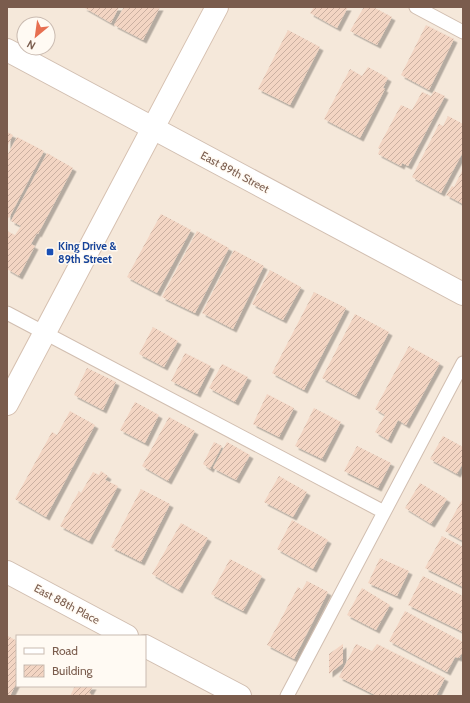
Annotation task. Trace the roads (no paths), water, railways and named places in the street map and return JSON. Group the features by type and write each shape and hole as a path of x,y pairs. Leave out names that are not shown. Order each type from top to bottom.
{"street":[{"path":"7,404 218,7"},
{"name":"East 89th Street","path":"7,50 463,294"},
{"name":"East 88th Place","path":"7,572 125,635"},
{"path":"146,647 240,696"}],"lane":[{"path":"416,7 463,32"},
{"path":"7,313 384,512"},
{"path":"287,696 463,364"}],"place":[{"name":"King Drive & 89th Street","path":"50,252"}]}
